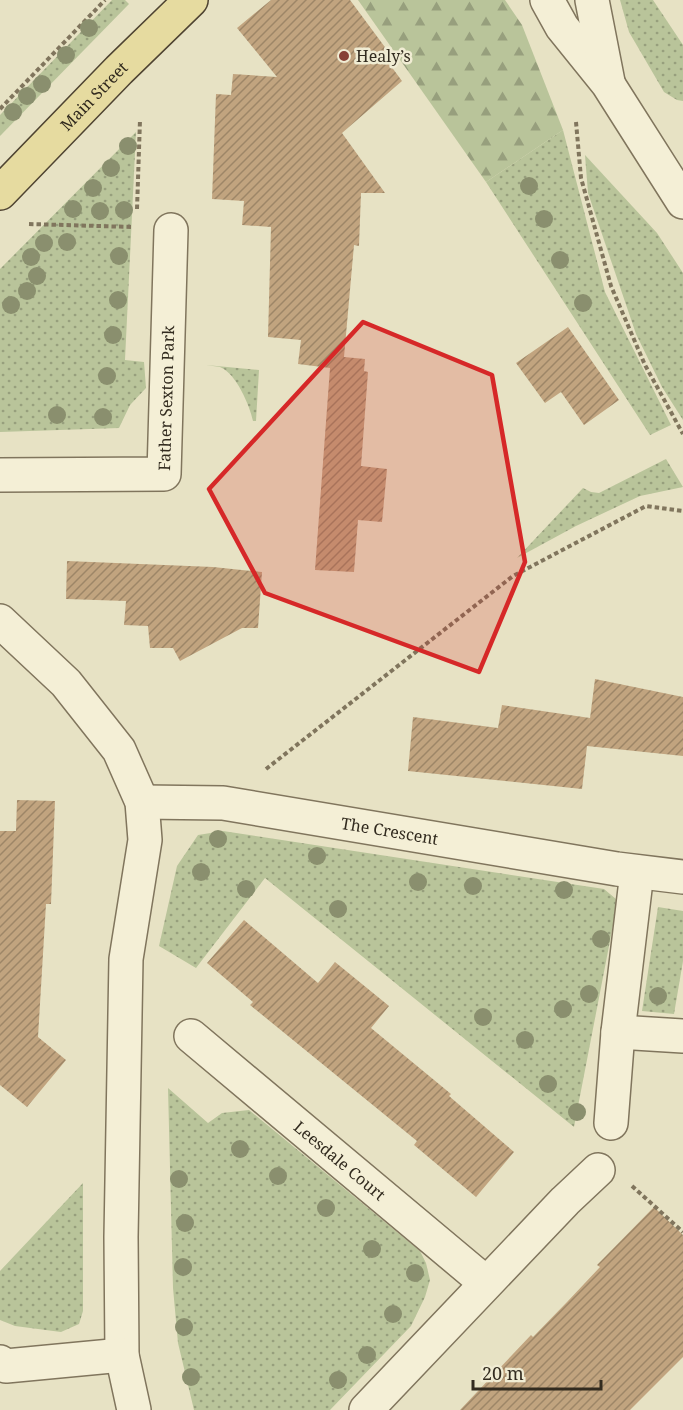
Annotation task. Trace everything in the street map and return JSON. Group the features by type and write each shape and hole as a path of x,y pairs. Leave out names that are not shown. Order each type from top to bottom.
{"main road":[{"name":"Main Street","path":"0,193 118,70 190,0"}],"street":[{"path":"547,0 562,27 608,84 679,187"},
{"path":"592,0 608,84"},
{"name":"Father Sexton Park","path":"0,475 165,474 171,230"},
{"path":"0,621 66,683 119,750 142,802 145,840 126,958 121,1237 122,1355 134,1410"},
{"name":"The Crescent","path":"142,802 223,803 683,878"},
{"path":"611,1123 618,1032 637,872"},
{"path":"618,1032 683,1036"},
{"name":"Leesdale Court","path":"191,1036 486,1283"},
{"path":"366,1410 565,1201 598,1170"},
{"path":"0,1362 6,1366 122,1355"}],"path":[{"path":"0,109 105,0"},
{"path":"137,216 140,120"},
{"path":"576,122 581,178 611,286 645,365 683,434"},
{"path":"29,224 137,228"},
{"path":"223,803 513,576 646,506 683,511"},
{"path":"598,1170 624,1178 683,1232"}],"highlighted area":[{"path":"363,322 492,375 525,562 479,672 265,593 209,489"}],"green space":[{"path":"112,0 125,0 129,4 0,136 0,115"},
{"path":"358,0 505,0 522,25 563,130 486,182"},
{"path":"620,0 653,0 683,45 683,101 664,92 629,32"},
{"path":"563,130 605,292 671,425 650,435 486,182"},
{"path":"136,132 125,360 144,362 146,388 130,405 119,428 0,432 0,269"},
{"path":"585,155 657,233 683,273 683,420 662,387 636,334 588,193"},
{"path":"206,365 259,370 256,421 253,421 237,383 226,370"},
{"path":"666,459 683,487 640,496 576,526 517,558 583,488 599,493"},
{"path":"223,831 604,889 616,899 615,915 574,1127 265,878 196,968 159,946 177,866 198,835"},
{"path":"658,907 683,911 683,961 674,1014 642,1011"},
{"path":"168,1088 208,1123 222,1113 249,1110 420,1251 430,1280 425,1297 411,1326 330,1410 194,1410 178,1343 173,1288"},
{"path":"83,1183 83,1311 79,1324 61,1332 15,1326 0,1320 0,1271"}],"building":[{"path":"271,0 350,0 393,58 388,62 402,81 342,133 385,193 361,193 359,246 354,245 344,357 365,359 364,371 368,372 361,466 387,469 382,522 358,520 354,572 315,570 330,368 298,364 301,340 268,337 271,227 242,225 244,201 212,199 216,94 231,95 233,74 277,77 237,28"},
{"path":"568,327 619,400 584,425 561,392 545,403 516,363"},
{"path":"67,561 213,567 262,572 258,628 242,628 180,661 173,648 150,648 148,626 124,625 126,601 66,599"},
{"path":"595,679 683,697 683,756 587,746 582,789 408,771 413,717 498,728 502,705 590,718 587,742"},
{"path":"17,800 55,801 51,904 46,904 38,1037 66,1060 27,1107 0,1085 0,831 16,831"},
{"path":"244,920 318,983 335,962 389,1006 371,1028 451,1094 449,1096 514,1152 476,1197 414,1145 417,1141 250,1005 253,1002 207,963"},
{"path":"654,1207 683,1235 683,1357 630,1410 460,1410 531,1335 533,1337 568,1301 600,1267 597,1265"}],"place":[{"name":"Healy’s","path":"344,56"}]}
